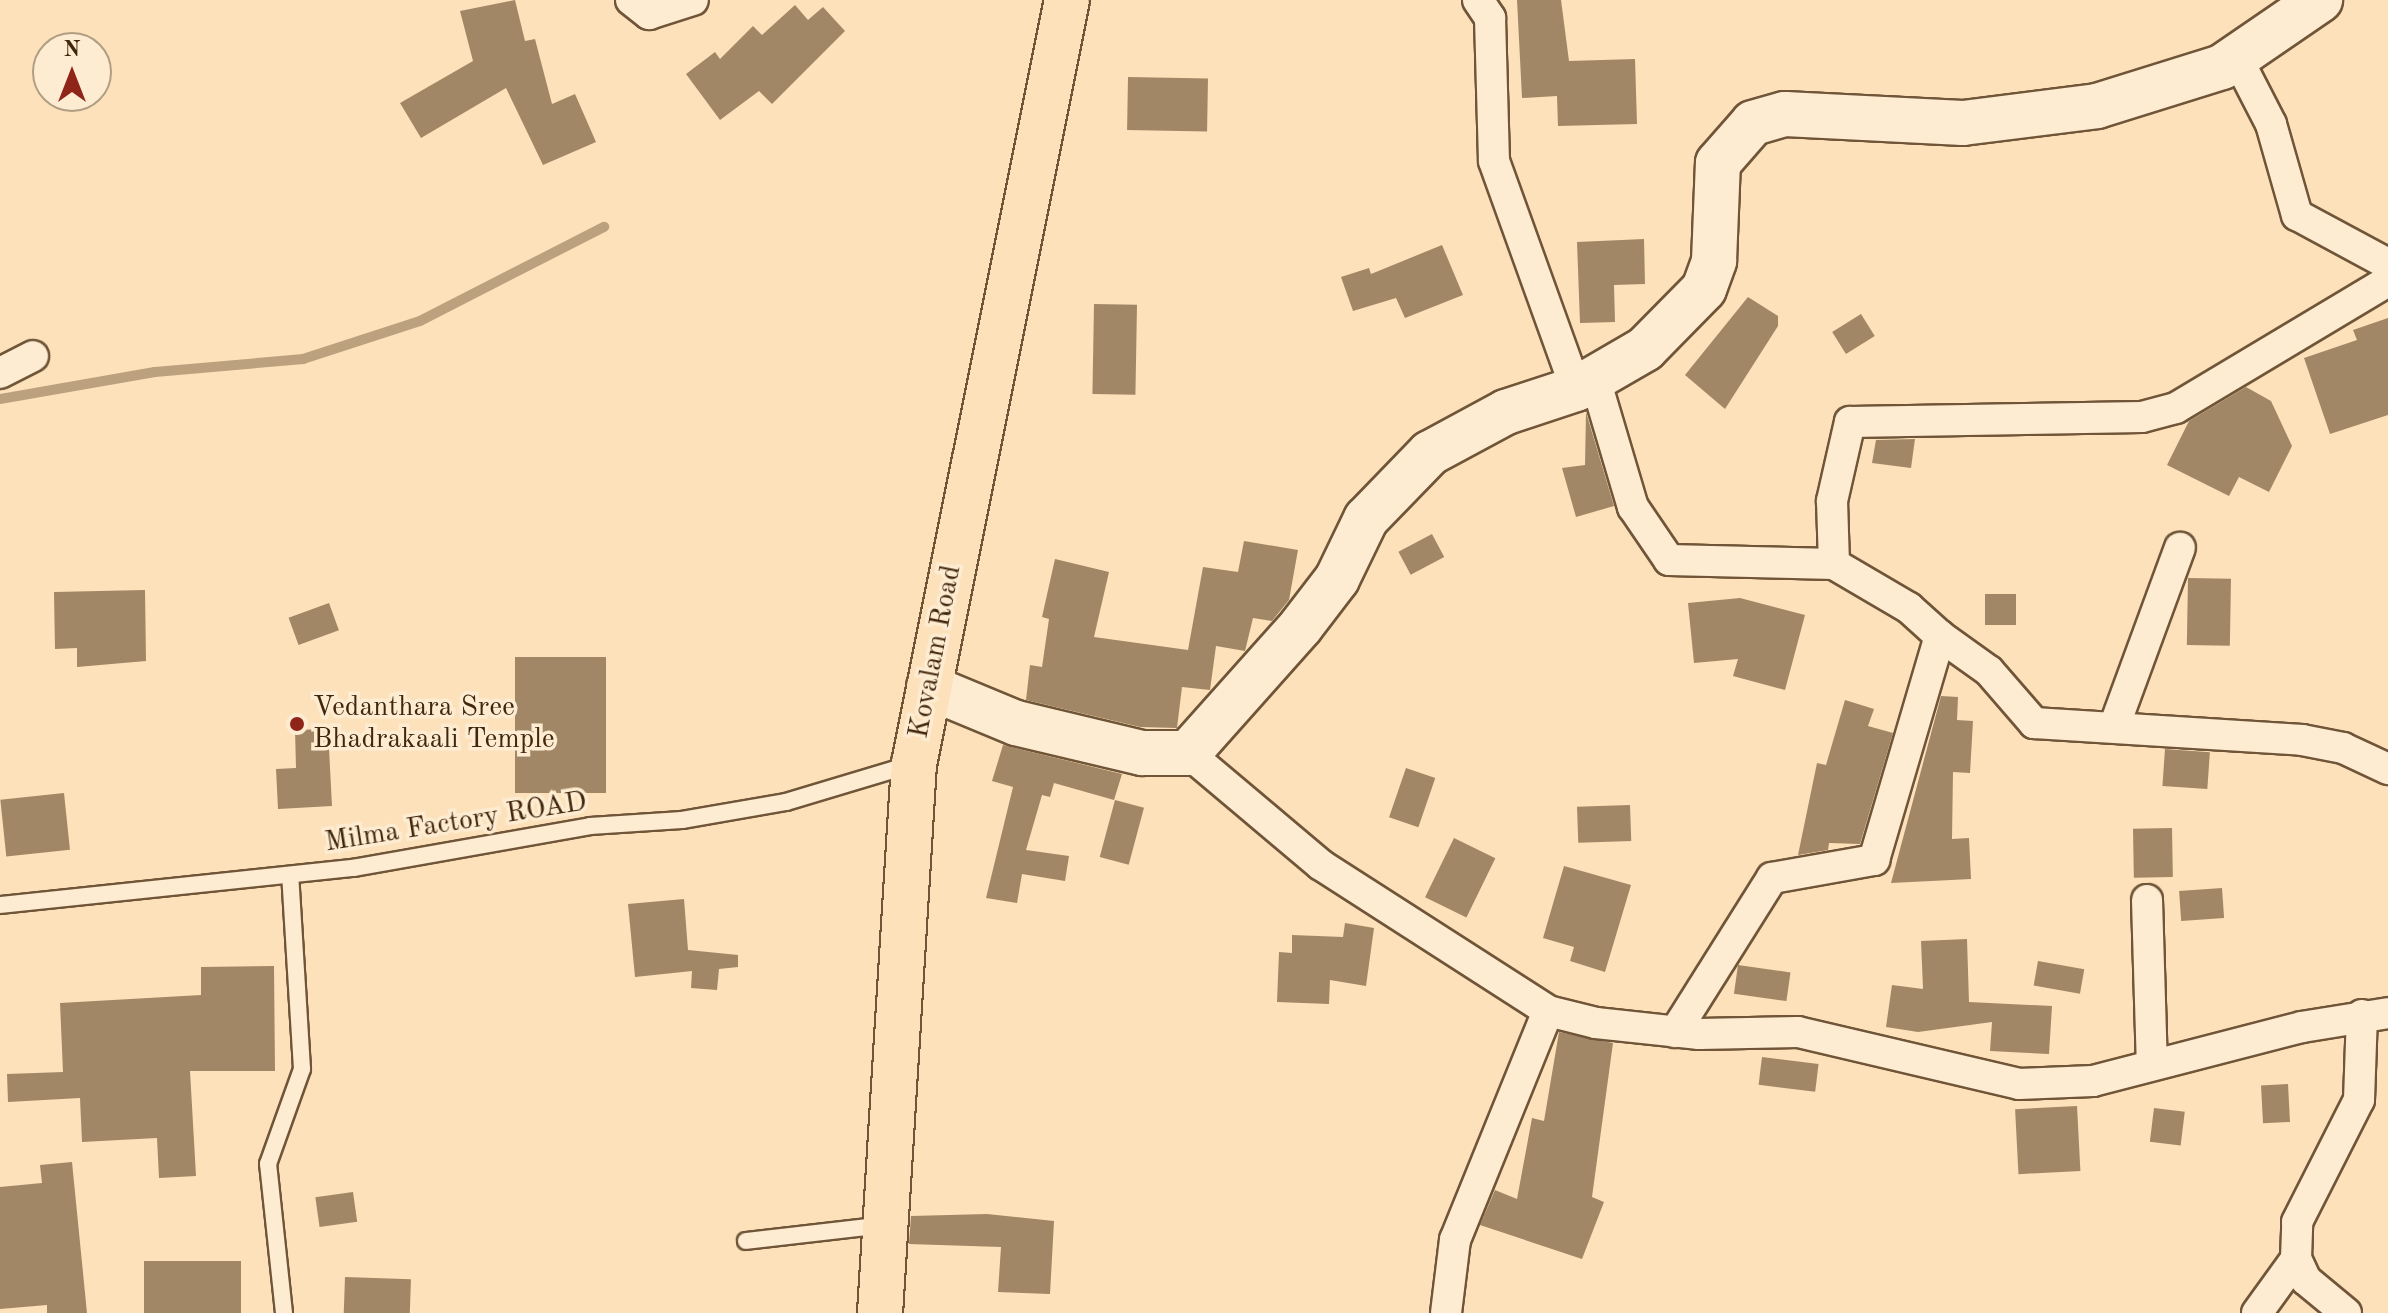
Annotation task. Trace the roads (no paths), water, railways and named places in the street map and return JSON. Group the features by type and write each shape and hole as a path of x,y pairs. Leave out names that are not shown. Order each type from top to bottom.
{"main road":[{"name":"Kovalam Road","path":"880,1313 914,764 1067,0"},
{"path":"929,687 1030,727 1142,753 1188,753 1337,579 1366,519 1430,453 1506,412 1585,384 1645,349 1704,289 1714,261 1718,163 1753,123 1785,114 1963,123 2097,106 2237,58 2320,0"}],"street":[{"path":"631,0 649,14 693,0"},
{"path":"1478,0 1490,18 1494,161 1633,507 1669,560 1834,564 1909,608 1940,636 1989,671 2034,723 2114,727 2149,735 2302,740 2343,748 2388,769"},
{"path":"2237,58 2271,124 2297,215 2388,264"},
{"path":"1834,564 1832,501 1850,422 2142,417 2176,408 2388,281"},
{"path":"0,373 33,356"},
{"path":"2114,727 2180,548"},
{"path":"1675,1032 1772,878 1874,860 1940,636"},
{"path":"1188,753 1321,865 1548,1011 1675,1032 1798,1032 2019,1084 2093,1081 2375,1014 2359,1100 2297,1222 2296,1259 2306,1280 2346,1313"},
{"path":"2147,900 2152,1065"},
{"path":"1446,1313 1455,1240 1548,1011"},
{"path":"2257,1313 2296,1259"}],"lane":[{"name":"Milma Factory ROAD","path":"0,905 290,875 786,802 914,764"},
{"path":"284,1313 268,1164 302,1069 290,875"},
{"path":"746,1241 886,1224"}],"waterway":[{"path":"0,399 155,372 303,359 420,321 604,227"}],"place":[{"name":"Vedanthara Sree Bhadrakaali Temple","path":"297,724"}]}
